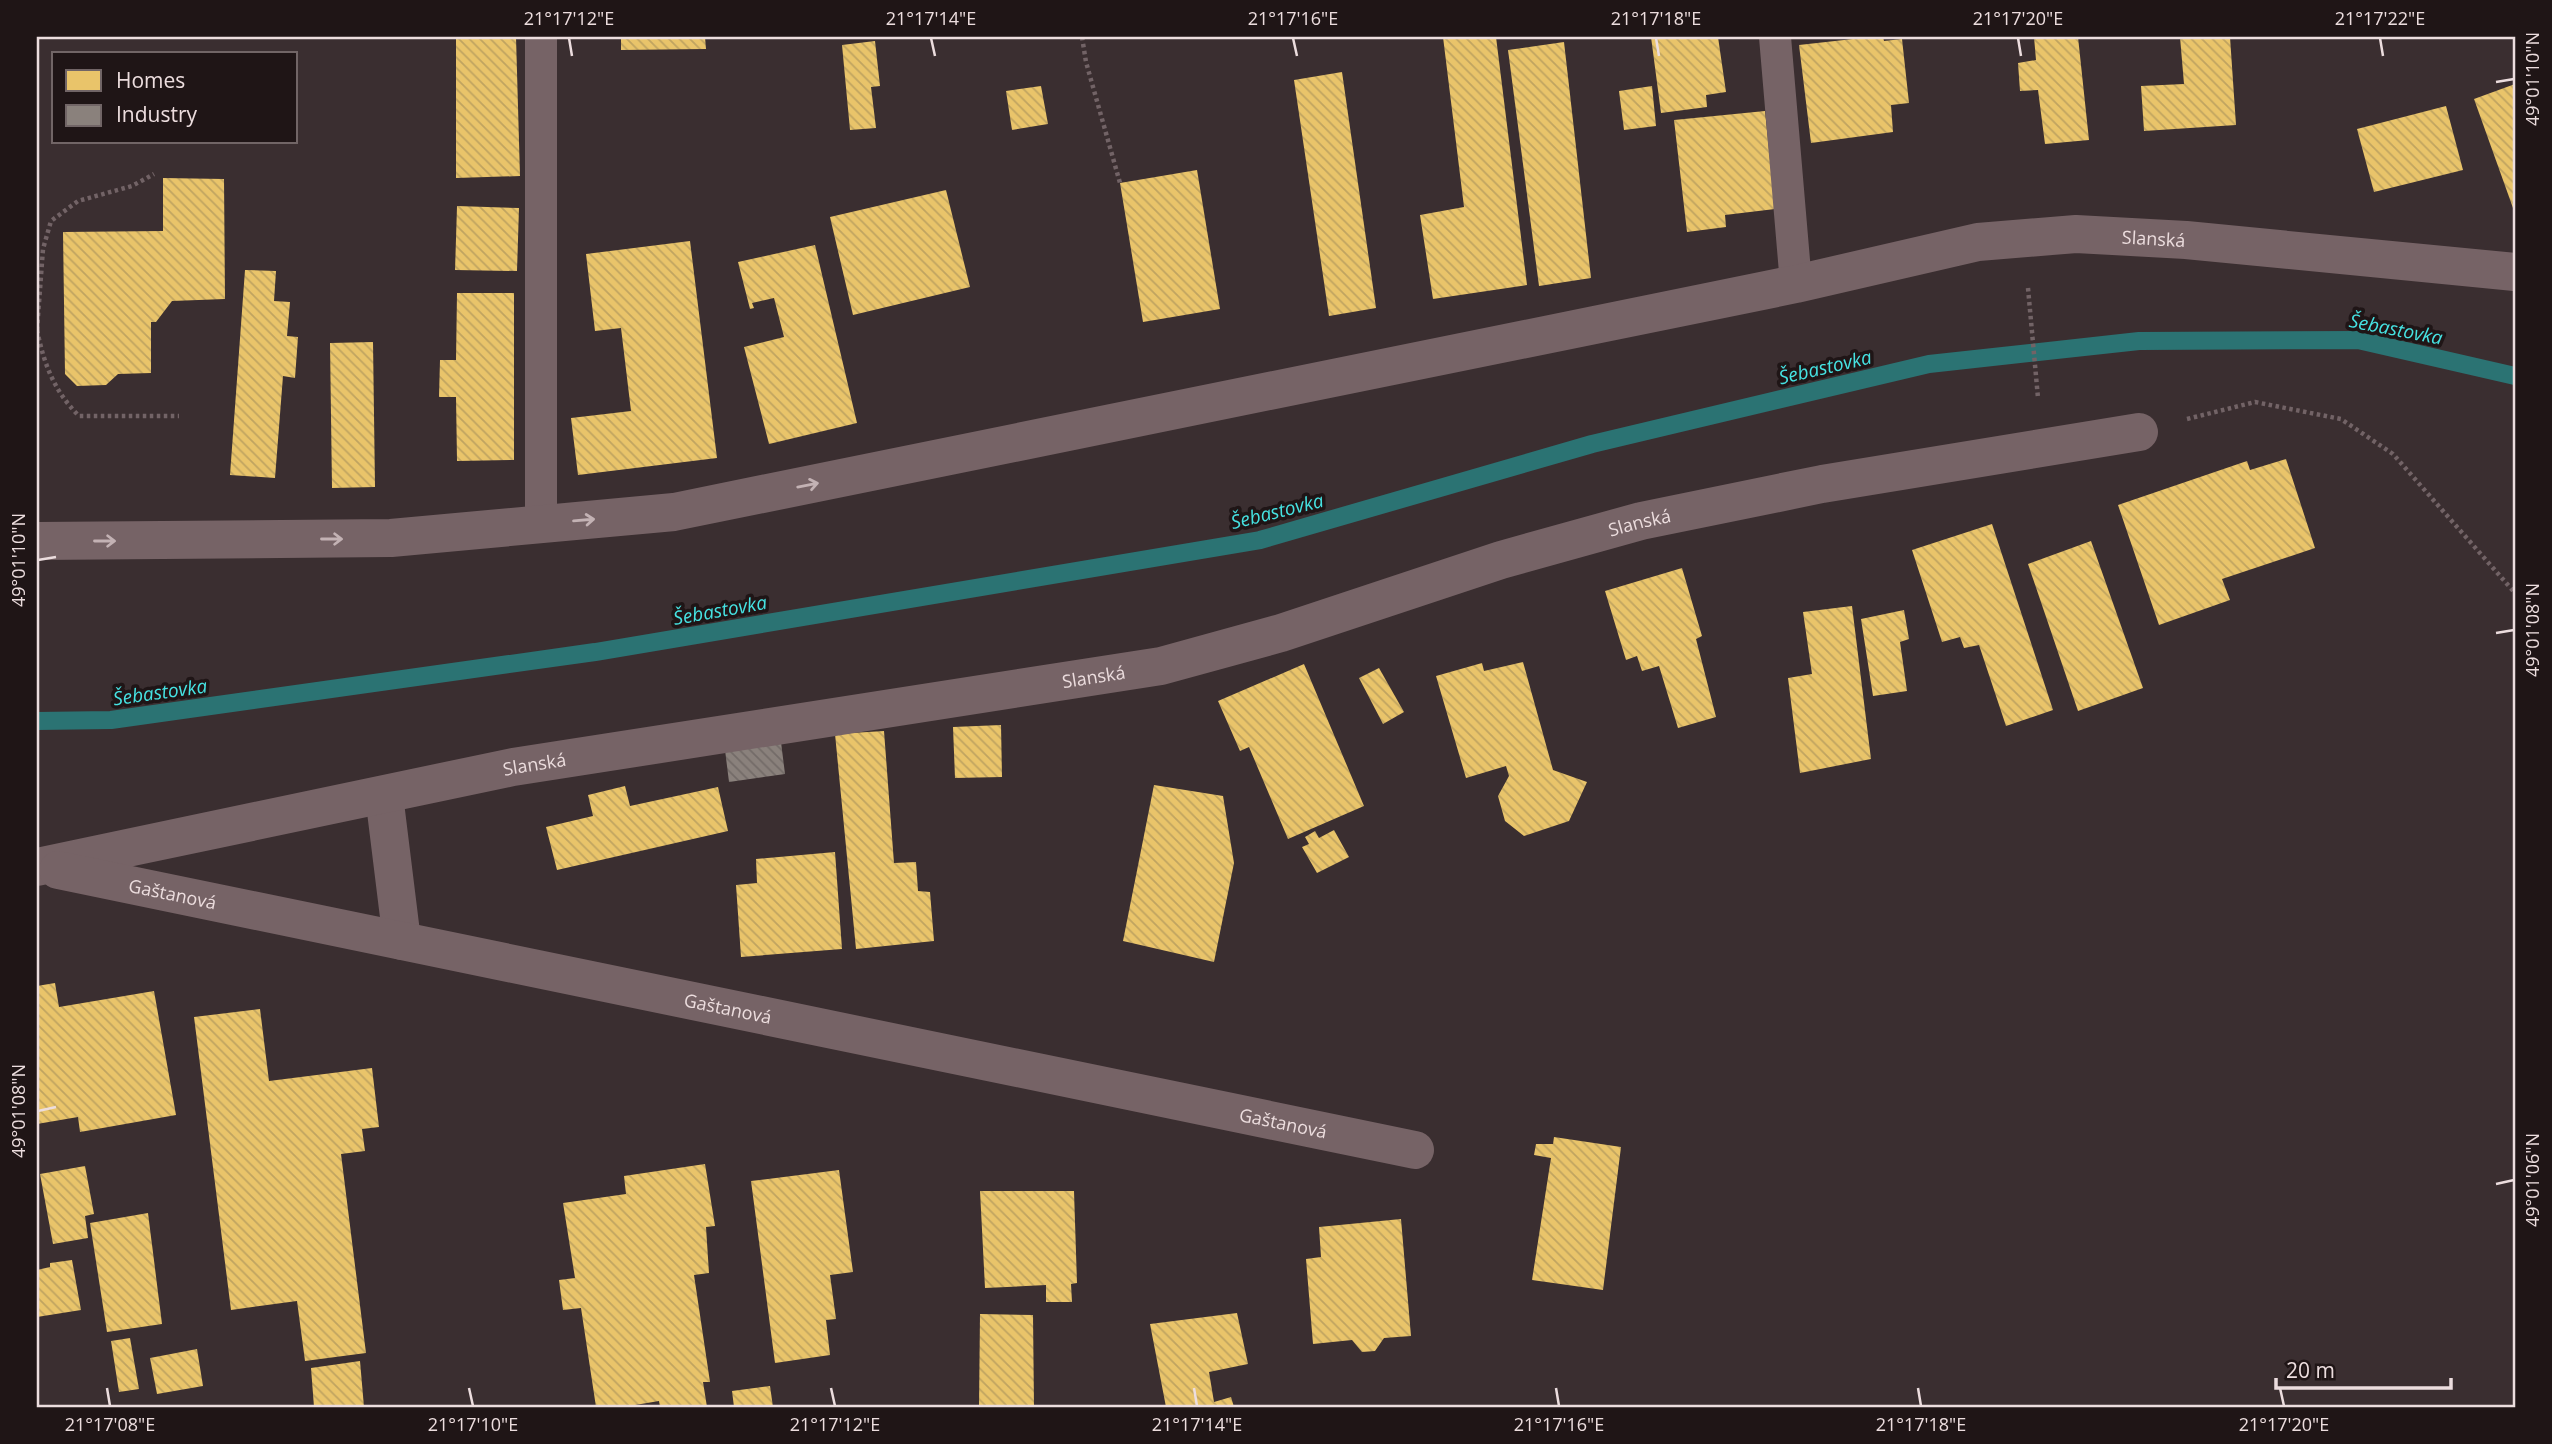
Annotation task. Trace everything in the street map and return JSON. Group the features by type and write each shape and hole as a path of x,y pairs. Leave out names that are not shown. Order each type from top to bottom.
{"street":[{"name":"Slanská","path":"37,541 391,538 674,512 1796,284 1978,242 2076,234 2186,240 2515,272"},
{"name":"Slanská","path":"40,867 513,767 1161,666 1281,633 1501,560 1641,521 1822,484 2139,432"},
{"path":"384,795 402,941"},
{"name":"Gaštanová","path":"40,867 1415,1150"}],"lane":[{"path":"541,37 541,524"},
{"path":"1775,37 1796,284"}],"path":[{"path":"1082,37 1086,62 1120,183"},
{"path":"154,174 132,186 78,201 51,221 41,262 37,330 43,358 61,398 79,416 179,416"},
{"path":"2029,305 2039,403"},
{"path":"2139,432 2255,402 2341,419 2393,454 2515,593"}],"building: Homes":[{"path":"456,37 516,37 520,176 456,178"},
{"path":"621,37 705,37 706,49 621,50"},
{"path":"1443,37 1496,37 1527,285 1433,299 1420,215 1464,207"},
{"path":"1651,37 1718,37 1726,92 1706,95 1707,107 1661,113"},
{"path":"1883,37 1884,41 1902,39 1909,103 1891,105 1893,132 1811,143 1799,45"},
{"path":"2034,37 2078,37 2089,140 2045,144 2038,90 2020,91 2018,63 2036,60"},
{"path":"2180,37 2230,37 2236,125 2144,131 2141,86 2184,84"},
{"path":"875,41 880,86 871,87 876,128 850,130 842,45"},
{"path":"1564,42 1591,278 1539,286 1508,50"},
{"path":"1342,72 1376,308 1329,316 1294,80"},
{"path":"2515,84 2515,208 2513,208 2474,99"},
{"path":"1041,86 1048,124 1012,130 1006,91"},
{"path":"1652,86 1656,126 1624,130 1619,91"},
{"path":"2446,106 2463,170 2374,192 2357,129"},
{"path":"1765,111 1775,209 1725,215 1726,227 1687,232 1674,120"},
{"path":"1197,170 1220,309 1143,322 1120,183"},
{"path":"163,178 224,179 225,299 172,301 156,322 151,322 151,373 118,374 106,385 77,386 65,374 63,232 163,231"},
{"path":"946,190 970,287 853,315 830,217"},
{"path":"457,206 519,208 517,271 455,270"},
{"path":"690,241 717,458 578,475 571,418 631,411 621,328 595,331 586,254"},
{"path":"815,245 857,423 769,444 744,347 784,337 774,298 752,303 754,308 750,309 738,262"},
{"path":"245,270 276,271 274,301 290,302 287,336 298,337 295,378 283,376 275,478 230,475"},
{"path":"457,293 514,293 514,460 457,461 456,397 439,397 440,360 456,360"},
{"path":"373,342 375,487 332,488 330,343"},
{"path":"2286,459 2315,548 2222,579 2230,600 2159,625 2118,505 2247,461 2250,470"},
{"path":"1992,524 2053,710 2006,726 1979,645 1964,648 1960,637 1942,642 1912,550"},
{"path":"2091,541 2143,688 2078,711 2028,564"},
{"path":"1682,568 1702,636 1696,639 1716,717 1678,728 1659,666 1642,671 1637,656 1626,660 1605,591"},
{"path":"1852,606 1871,759 1800,773 1788,678 1812,674 1803,612"},
{"path":"1904,610 1909,639 1900,642 1907,691 1873,696 1861,619"},
{"path":"1523,662 1553,770 1587,782 1569,821 1524,836 1505,821 1498,796 1509,776 1506,766 1466,778 1436,676 1482,663 1484,671"},
{"path":"1304,664 1364,806 1288,839 1249,747 1240,751 1218,701"},
{"path":"1379,668 1404,712 1383,724 1359,678"},
{"path":"1001,725 1002,777 955,778 953,727"},
{"path":"884,731 894,863 916,862 918,891 930,892 934,941 856,949 835,734"},
{"path":"1154,785 1223,796 1234,863 1214,962 1123,941"},
{"path":"625,786 630,806 718,787 728,831 557,870 546,827 593,816 588,795"},
{"path":"1334,830 1349,857 1317,873 1302,847 1309,844 1305,837 1315,831 1319,838"},
{"path":"835,852 842,949 741,957 736,885 757,883 756,859"},
{"path":"55,983 59,1007 154,991 176,1115 80,1132 78,1117 37,1124 37,986"},
{"path":"260,1009 269,1081 372,1068 379,1127 362,1129 365,1151 341,1154 366,1353 305,1361 297,1301 231,1310 194,1017"},
{"path":"1554,1137 1621,1147 1603,1290 1532,1280 1551,1158 1534,1155 1536,1144 1553,1144"},
{"path":"705,1164 715,1226 706,1227 709,1273 694,1275 710,1382 703,1382 707,1407 660,1407 659,1401 623,1407 596,1407 581,1308 563,1310 559,1280 575,1278 563,1203 626,1194 624,1176"},
{"path":"85,1166 94,1214 85,1216 88,1238 53,1244 40,1174"},
{"path":"839,1170 853,1272 830,1275 836,1319 826,1320 830,1355 775,1363 751,1181"},
{"path":"980,1191 1074,1191 1077,1283 1071,1284 1072,1302 1046,1302 1046,1285 985,1288"},
{"path":"148,1213 162,1324 107,1332 90,1223"},
{"path":"1401,1219 1411,1336 1384,1338 1375,1351 1362,1352 1352,1340 1313,1344 1306,1259 1321,1257 1319,1227"},
{"path":"72,1260 81,1310 37,1317 37,1270 50,1267 50,1263"},
{"path":"1237,1313 1248,1364 1209,1372 1214,1402 1231,1397 1234,1407 1166,1407 1150,1324"},
{"path":"980,1314 1033,1315 1034,1407 979,1407"},
{"path":"130,1338 139,1389 119,1392 111,1341"},
{"path":"197,1349 203,1386 157,1394 150,1358"},
{"path":"360,1361 364,1407 314,1407 311,1368"},
{"path":"770,1386 773,1407 734,1407 732,1391"}],"building: Industry":[{"path":"781,742 785,774 729,782 725,750"}],"waterway":[{"name":"Šebastovka","path":"37,721 111,720 595,652 1260,540 1592,444 1929,364 2139,341 2358,340 2515,376"}]}
